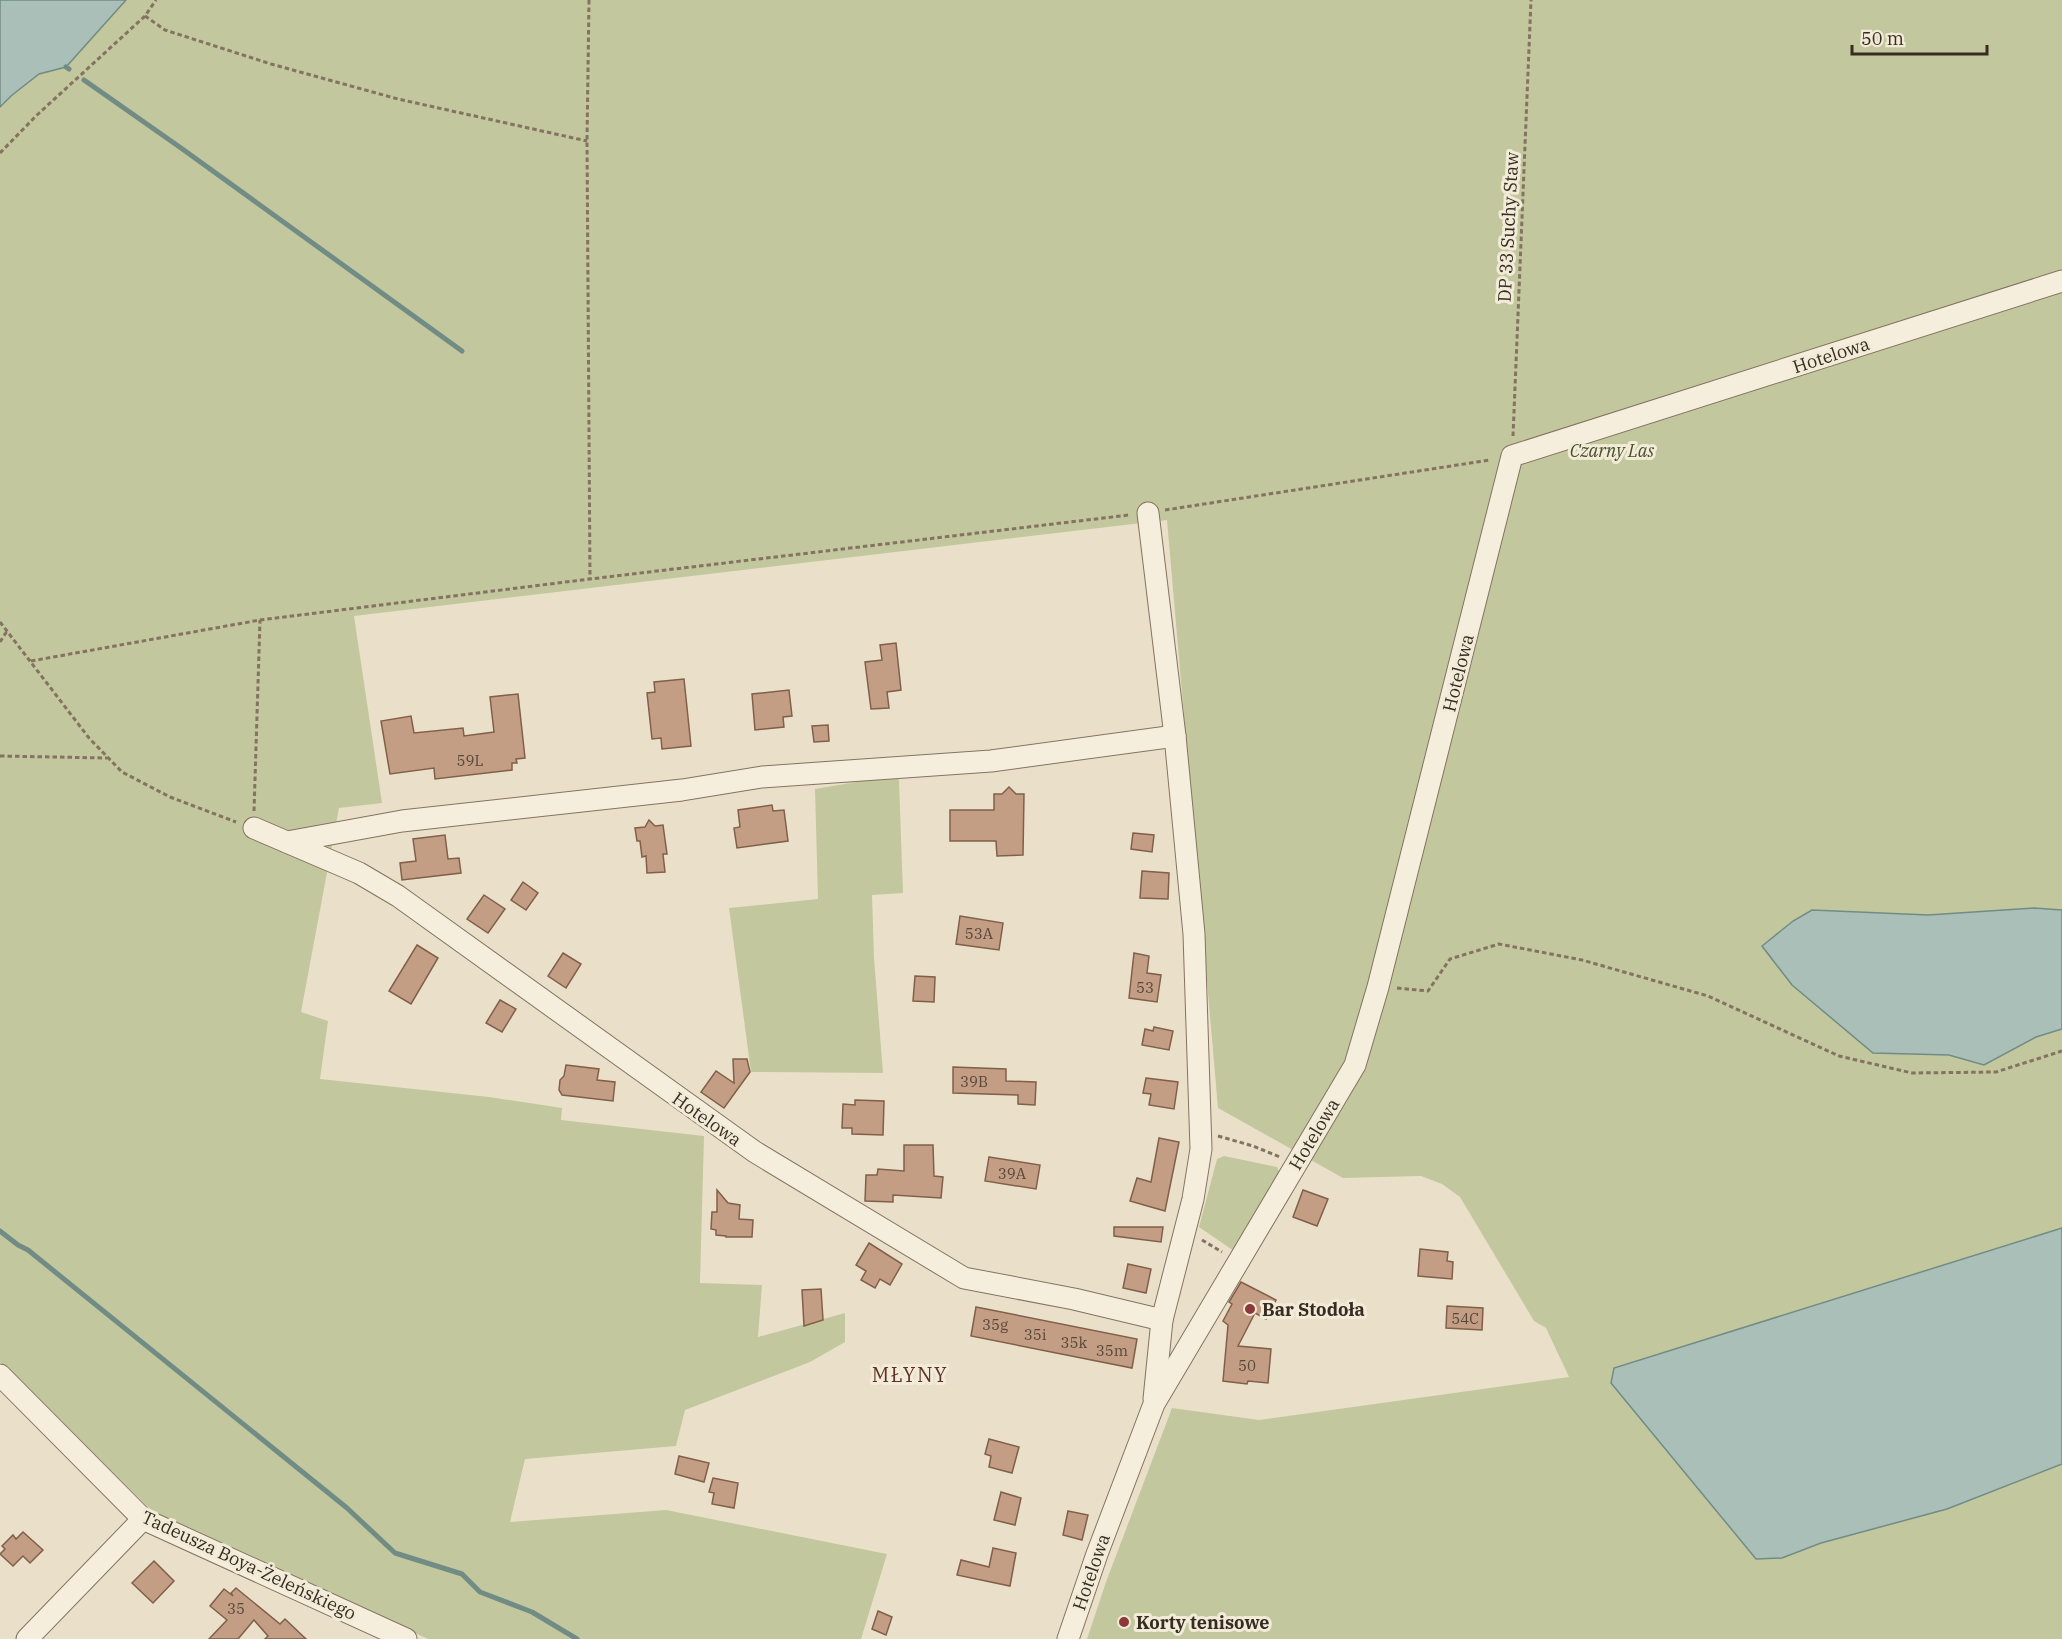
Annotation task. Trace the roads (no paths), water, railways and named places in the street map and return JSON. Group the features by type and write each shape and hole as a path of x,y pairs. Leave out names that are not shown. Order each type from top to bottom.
{"street":[{"name":"Hotelowa","path":"1068,1639 1097,1554 1154,1404 1355,1065 1378,987 1512,456 2062,281"},
{"name":"Hotelowa","path":"1148,513 1175,736 1194,934 1201,1131 1199,1170 1162,1320 1154,1404"},
{"path":"287,842 402,821 682,790 762,777 991,761 1175,736"},
{"name":"Hotelowa","path":"254,828 359,873 398,896 755,1152 964,1278 1074,1299 1162,1320"},
{"name":"Tadeusza Boya-Żeleńskiego","path":"0,1375 142,1519 406,1639"},
{"path":"27,1639 142,1519"}],"water":[{"path":"0,0 126,0 66,67 39,74 0,107"},
{"path":"2034,908 2062,910 2062,1029 2036,1037 1984,1065 1949,1055 1873,1053 1792,985 1762,946 1793,921 1812,910 1928,915"},
{"path":"2062,1228 2062,1464 1947,1509 1821,1543 1782,1558 1756,1559 1611,1383 1614,1368"}],"waterway":[{"path":"84,80 462,351"},
{"path":"0,1231 28,1250 347,1508 395,1553 462,1574 480,1592 532,1612 577,1639"}],"place":[{"name":"Bar Stodoła","path":"1250,1309"},
{"name":"Korty tenisowe","path":"1124,1622"}],"district":[{"name":"MŁYNY","path":"910,1374"}],"park label":[{"name":"Czarny Las","path":"1612,450"}]}
